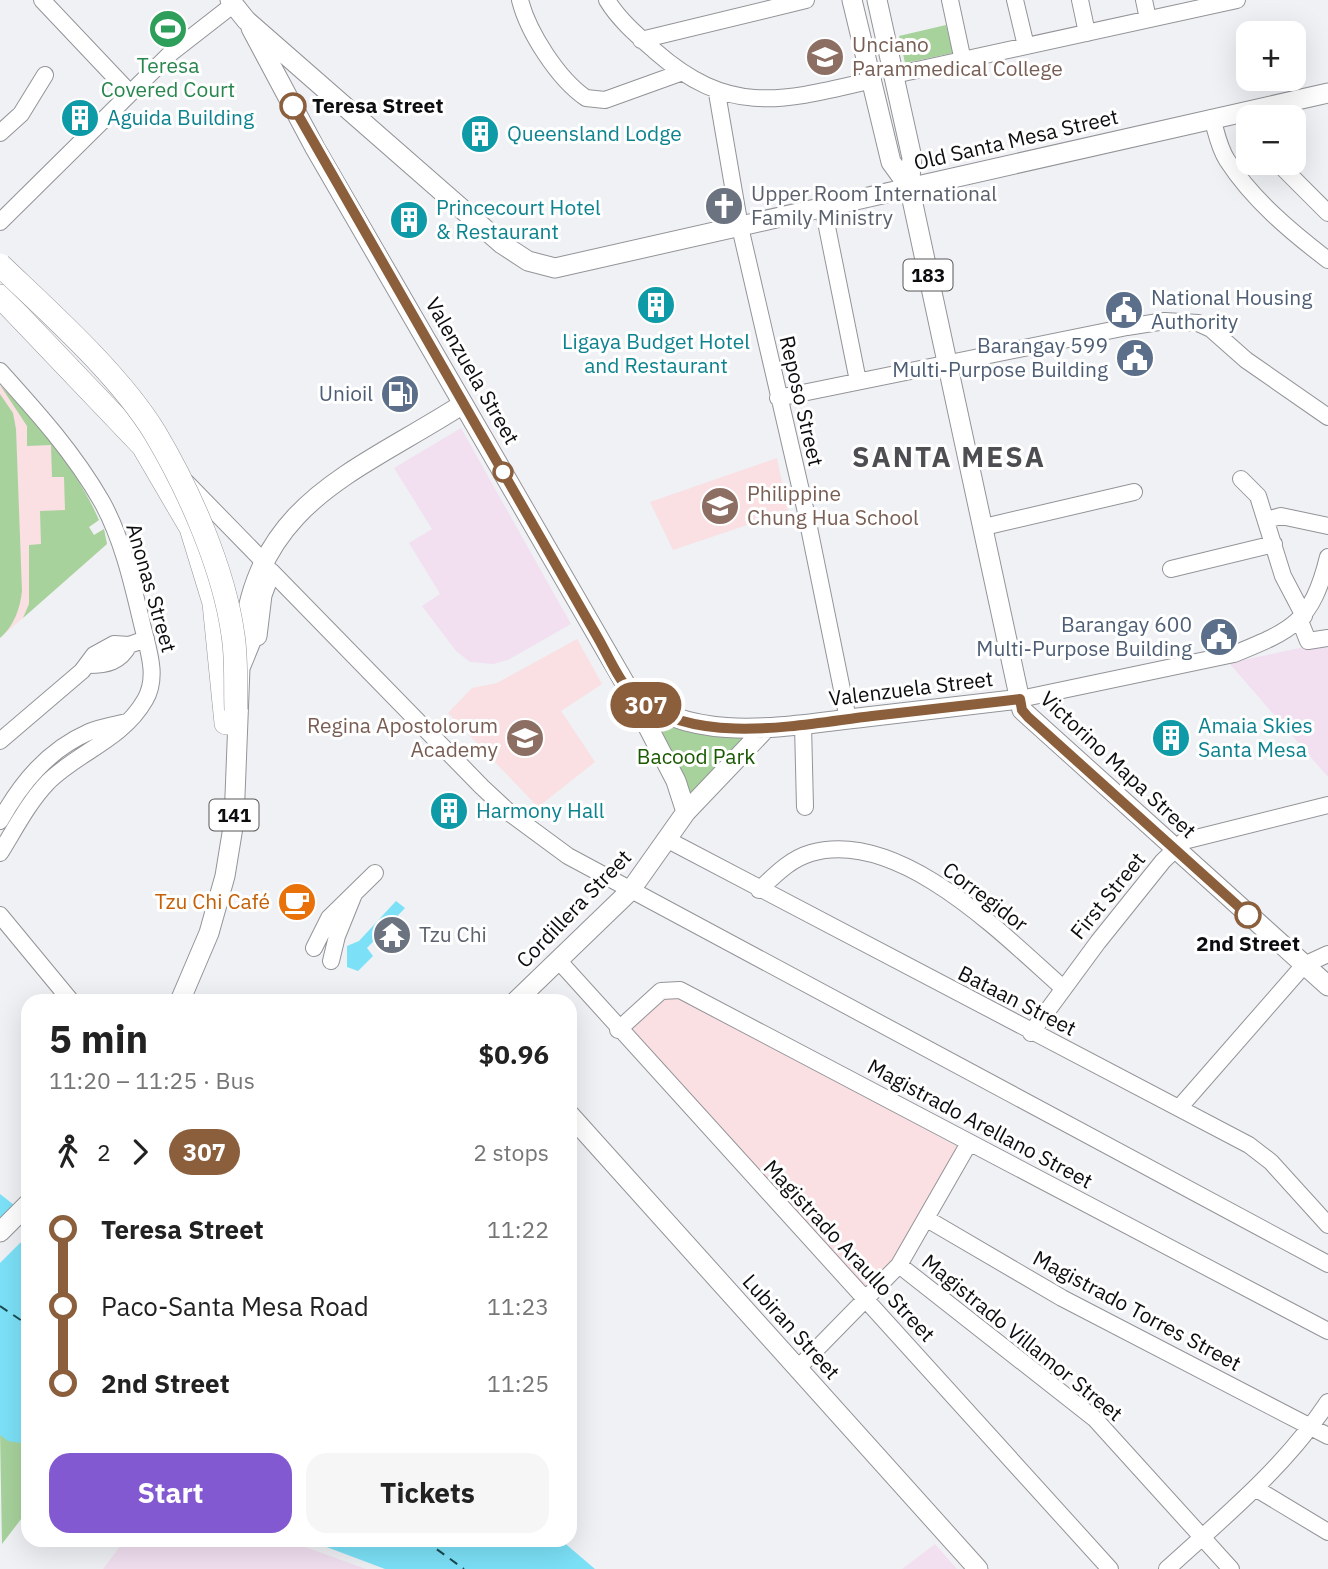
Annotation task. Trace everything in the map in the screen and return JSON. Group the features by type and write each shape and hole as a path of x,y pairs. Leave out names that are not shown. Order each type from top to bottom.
{"highway":[{"path":"0,265 111,377 154,432 193,510 219,575 233,636 231,716 214,603 191,528 143,446 0,296"}],"main road":[{"name":"Victorino Mapa Street","path":"852,0 891,162 909,187"},
{"name":"Victorino Mapa Street","path":"877,0 912,158 909,187 1022,710 1174,850 1328,986"},
{"name":"Old Santa Mesa Street","path":"232,2 246,20 502,243 540,266 567,267 665,242 1212,118 1236,115"},
{"name":"Valenzuela Street","path":"246,20 630,692 657,711 688,721 766,728 1020,699"},
{"path":"272,68 278,59 289,57"},
{"name":"Old Santa Mesa Street","path":"1281,105 1328,93"},
{"name":"141","path":"183,994 209,933 225,876 234,821 247,666 248,598 267,566 286,524 311,501 466,408"},
{"name":"141","path":"247,666 258,624 267,566"},
{"path":"630,692 676,781 686,812 766,728"},
{"name":"Cordillera Street","path":"523,994 630,891 686,812"},
{"name":"Lubiran Street","path":"577,1123 978,1569"},
{"path":"0,1232 21,1211"}],"street":[{"path":"42,0 130,93"},
{"path":"520,0 524,17 545,52 586,98 605,100 680,73"},
{"path":"607,0 641,40 680,73 717,93 779,99 873,80"},
{"path":"641,40 806,0"},
{"path":"950,0 963,61"},
{"path":"1015,0 1026,46"},
{"path":"1080,0 1087,33"},
{"path":"1144,0 1148,19"},
{"path":"894,75 1213,3 1237,0"},
{"path":"1,218 171,53 232,2"},
{"path":"0,132 21,114 45,75"},
{"name":"Reposo Street","path":"717,93 740,227 805,508 848,719"},
{"path":"1212,118 1225,158 1250,190 1299,238 1328,260"},
{"path":"1290,175 1328,213"},
{"path":"823,207 858,381"},
{"path":"778,398 1127,327 1180,321 1212,330 1246,360 1328,417"},
{"name":"Anonas Street","path":"0,371 73,456 103,503 122,551 146,639 152,681 145,700 129,721 108,741 49,781 33,800 0,853"},
{"path":"124,417 391,697 511,814 568,856 1328,1264"},
{"path":"1241,479 1258,496 1283,576 1302,618 1308,642 1328,638"},
{"path":"984,527 1134,492"},
{"path":"1266,520 1280,516 1328,526"},
{"path":"1171,569 1273,544"},
{"path":"1020,699 1234,654 1286,632 1302,618 1327,567"},
{"path":"0,741 88,665 94,655 117,644 129,645 146,639"},
{"path":"0,821 16,792 52,754 88,732 129,721"},
{"path":"803,725 805,807"},
{"name":"First Street","path":"1031,1033 1063,988 1174,850 1191,838 1328,805"},
{"name":"Bataan Street","path":"668,839 759,890 1260,1153 1328,1225"},
{"name":"Corregidor","path":"759,890 784,866 810,853 841,850 881,857 954,894 1063,988"},
{"path":"314,948 328,918 375,873"},
{"path":"331,961 337,936 354,892"},
{"path":"0,915 65,994"},
{"path":"1178,1108 1304,965 1328,954"},
{"name":"Magistrado Araullo Street","path":"558,960 618,1030 1110,1569"},
{"name":"Magistrado Arellano Street","path":"618,1030 661,992 680,990 1328,1331"},
{"path":"798,1368 899,1265 969,1143"},
{"name":"Magistrado Torres Street","path":"927,1219 1062,1298 1328,1436"},
{"name":"Magistrado Villamor Street","path":"899,1265 1095,1419 1231,1569"},
{"path":"1167,1569 1255,1488 1311,1427 1328,1402"},
{"path":"1255,1488 1328,1532"}],"shaded area":[{"path":"0,385 37,423 83,491 99,520 89,527 94,535 104,529 107,544 0,638"},
{"path":"461,428 571,624 508,660 493,664 470,662 456,651 422,606 440,594 409,543 432,529 394,468"},
{"name":"Philippine Chung Hua School","path":"777,458 788,511 673,550 650,502"},
{"name":"Regina Apostolorum Academy","path":"577,639 602,684 561,711 595,762 538,807 448,713 472,688 497,683"},
{"path":"1328,642 1328,777 1229,663"},
{"path":"676,994 958,1147 897,1256 864,1292 623,1034 663,996"},
{"path":"935,1544 957,1569 902,1569"},
{"path":"120,1547 305,1547 366,1569 103,1569"}],"green space":[{"path":"946,25 953,53 905,63 899,36"},
{"path":"0,385 42,431 68,465 99,520 89,527 94,535 104,529 107,544 23,618 29,604 29,545 41,544 40,511 65,510 64,477 52,477 51,445 27,446 27,426"},
{"path":"0,394 13,413 16,429 22,591 16,617 0,638"},
{"name":"Bacood Park","path":"648,713 673,728 748,736 692,801"},
{"path":"0,1432 10,1440 21,1442 21,1519 2,1544"}],"water":[{"path":"396,901 405,908 367,948 373,956 358,971 347,967 347,946 359,941"},
{"path":"0,1194 21,1210 21,1443 8,1441 0,1435"},
{"path":"327,1547 569,1547 595,1569 385,1569"}],"pier":[{"path":"21,1214 21,1242 0,1263 0,1221"}],"ferry route":[{"path":"0,1306 21,1320"},
{"path":"434,1547 464,1569"}],"bus line":[{"name":"307","path":"293,106 630,692 657,711 688,721 766,728 1020,699 1022,710 1028,717 1248,915"}],"place":[{"name":"Teresa Covered Court","path":"168,29"},
{"name":"Unciano Parammedical College","path":"825,57"},
{"name":"Teresa Street","path":"293,106"},
{"name":"Aguida Building","path":"80,118"},
{"name":"Queensland Lodge","path":"480,134"},
{"name":"Upper Room International Family Ministry","path":"724,206"},
{"name":"Princecourt Hotel & Restaurant","path":"409,220"},
{"name":"Ligaya Budget Hotel and Restaurant","path":"656,305"},
{"name":"National Housing Authority","path":"1124,310"},
{"name":"Barangay 599 Multi-Purpose Building","path":"1135,358"},
{"name":"Unioil","path":"400,394"},
{"name":"Philippine Chung Hua School","path":"720,506"},
{"name":"Barangay 600 Multi-Purpose Building","path":"1219,637"},
{"name":"Regina Apostolorum Academy","path":"525,738"},
{"name":"Amaia Skies Santa Mesa","path":"1171,738"},
{"name":"Harmony Hall","path":"449,811"},
{"name":"Tzu Chi Café","path":"297,902"},
{"name":"2nd Street","path":"1248,915"},
{"name":"Tzu Chi","path":"392,935"}],"district":[{"name":"SANTA MESA","path":"949,457"}]}
